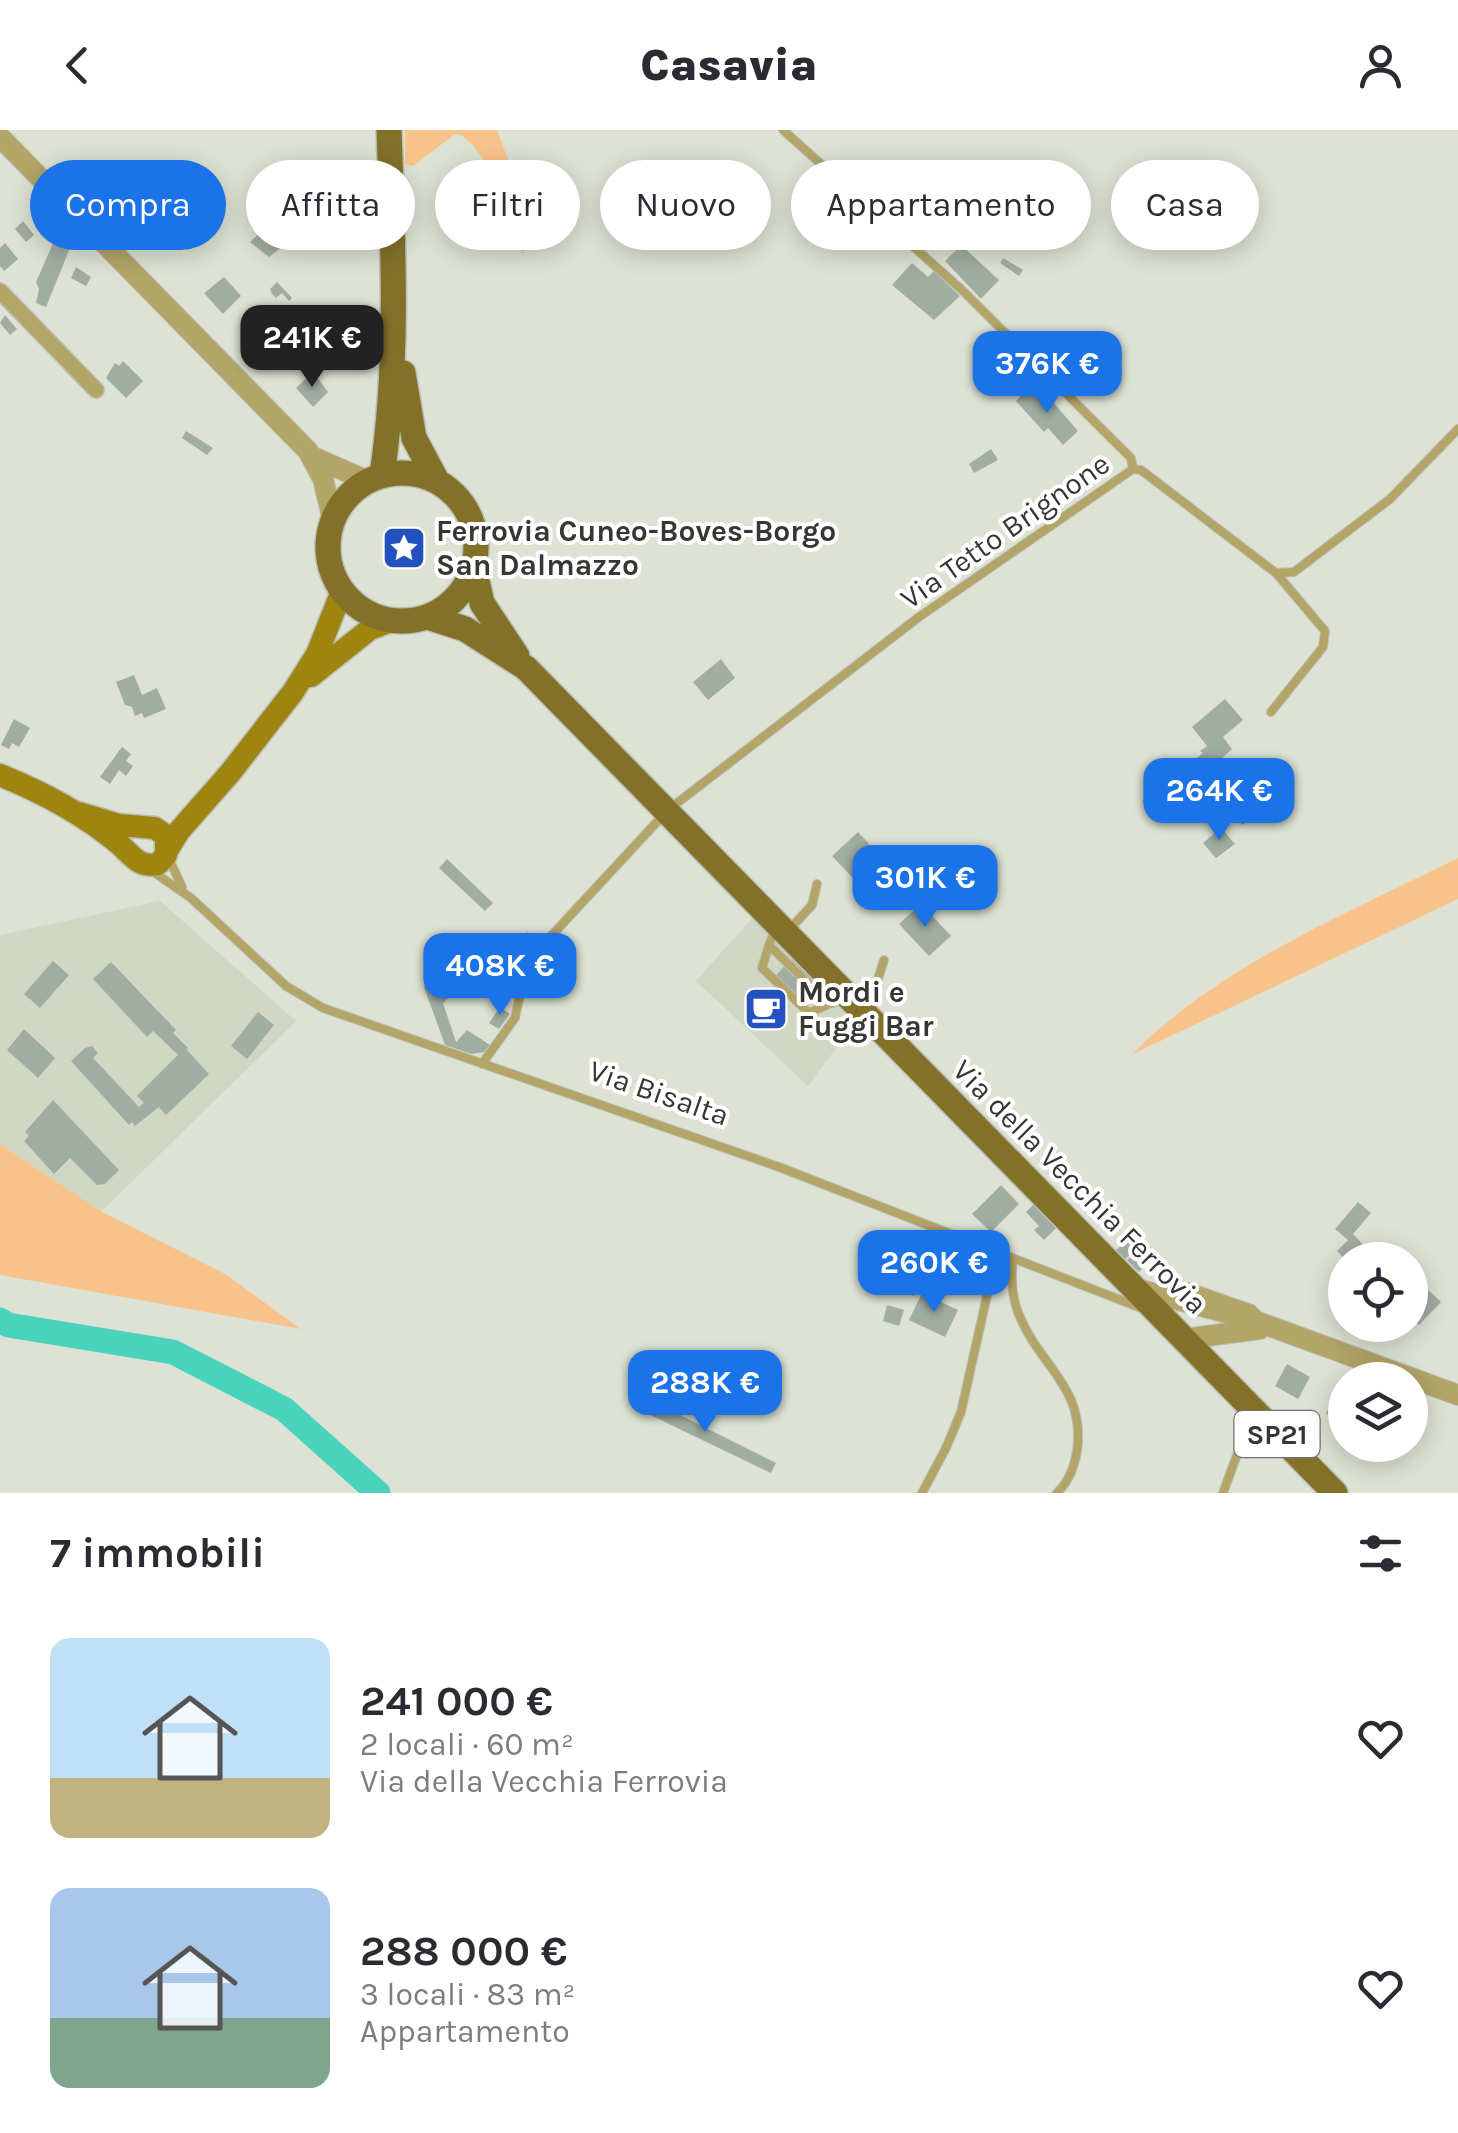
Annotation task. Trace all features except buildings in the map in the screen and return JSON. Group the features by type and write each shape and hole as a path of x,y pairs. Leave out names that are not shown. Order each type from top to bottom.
{"main road":[{"path":"375,478 388,433 394,299 389,130"},
{"path":"293,692 370,629 390,621 428,617 448,606 464,589 474,568 476,543 471,518 457,497 438,481 414,438 394,299"},
{"path":"390,621 372,615 342,591 329,557 333,521 341,505 375,478 401,472 438,481"},
{"name":"Via della Vecchia Ferrovia","path":"474,568 482,603 526,668 668,810 777,935 1151,1301 1335,1493"},
{"path":"199,807 132,837 136,860 158,864 293,692 317,654 342,591"},
{"name":"Via della Vecchia Ferrovia","path":"428,617 465,629 526,668"},
{"name":"Via Bisalta","path":"0,776 44,793 79,813 136,860"},
{"name":"Via Bisalta","path":"79,813 161,831 167,852"}],"street":[{"path":"0,137 313,457 333,521"},
{"path":"0,290 96,390"},
{"path":"313,457 375,478"},
{"name":"Via Bisalta","path":"1151,1301 1214,1308 1458,1395"},
{"path":"1184,1339 1195,1319 1214,1308"},
{"name":"Via Bisalta","path":"1184,1339 1226,1331 1272,1329"},
{"path":"1220,1375 1215,1366 1215,1348 1226,1331"}],"lane":[{"path":"782,130 962,292 1131,458 1133,469"},
{"path":"1276,573 1294,572 1390,498 1458,429"},
{"name":"Via Tetto Brignone","path":"482,1064 515,1018 527,962 668,810 919,617 1133,469 1142,470 1276,573 1324,631 1323,647 1271,712"},
{"name":"Via Bisalta","path":"167,852 177,880 191,898"},
{"name":"Via Bisalta","path":"136,860 191,898 286,986 323,1008 761,1161 1013,1258 1151,1301"},
{"path":"816,884 812,905 777,935 762,968 808,1013 844,1003 878,979 884,960"},
{"path":"922,1493 961,1412 997,1252"},
{"path":"1013,1258 1016,1308 1070,1394 1078,1416 1075,1460 1067,1482 1057,1493"},
{"path":"1151,1301 1188,1287 1252,1309 1272,1329"},
{"path":"1223,1493 1238,1452 1260,1416"}],"shaded area":[{"path":"405,130 497,130 508,160 484,160 472,144 461,135 454,135 415,164 415,160 405,160"},
{"path":"1458,858 1458,899 1131,1055 1204,994 1244,968 1328,921"},
{"path":"160,901 296,1021 101,1212 0,1144 0,935"},
{"path":"754,916 856,1021 808,1086 696,981"},
{"path":"0,1144 102,1212 225,1274 301,1329 0,1275"}],"waterway":[{"path":"0,1320 8,1325 173,1352 284,1409 378,1493"}],"place":[{"name":"Ferrovia Cuneo-Boves-Borgo San Dalmazzo","path":"404,548"},
{"name":"Mordi e Fuggi Bar","path":"766,1009"}]}
